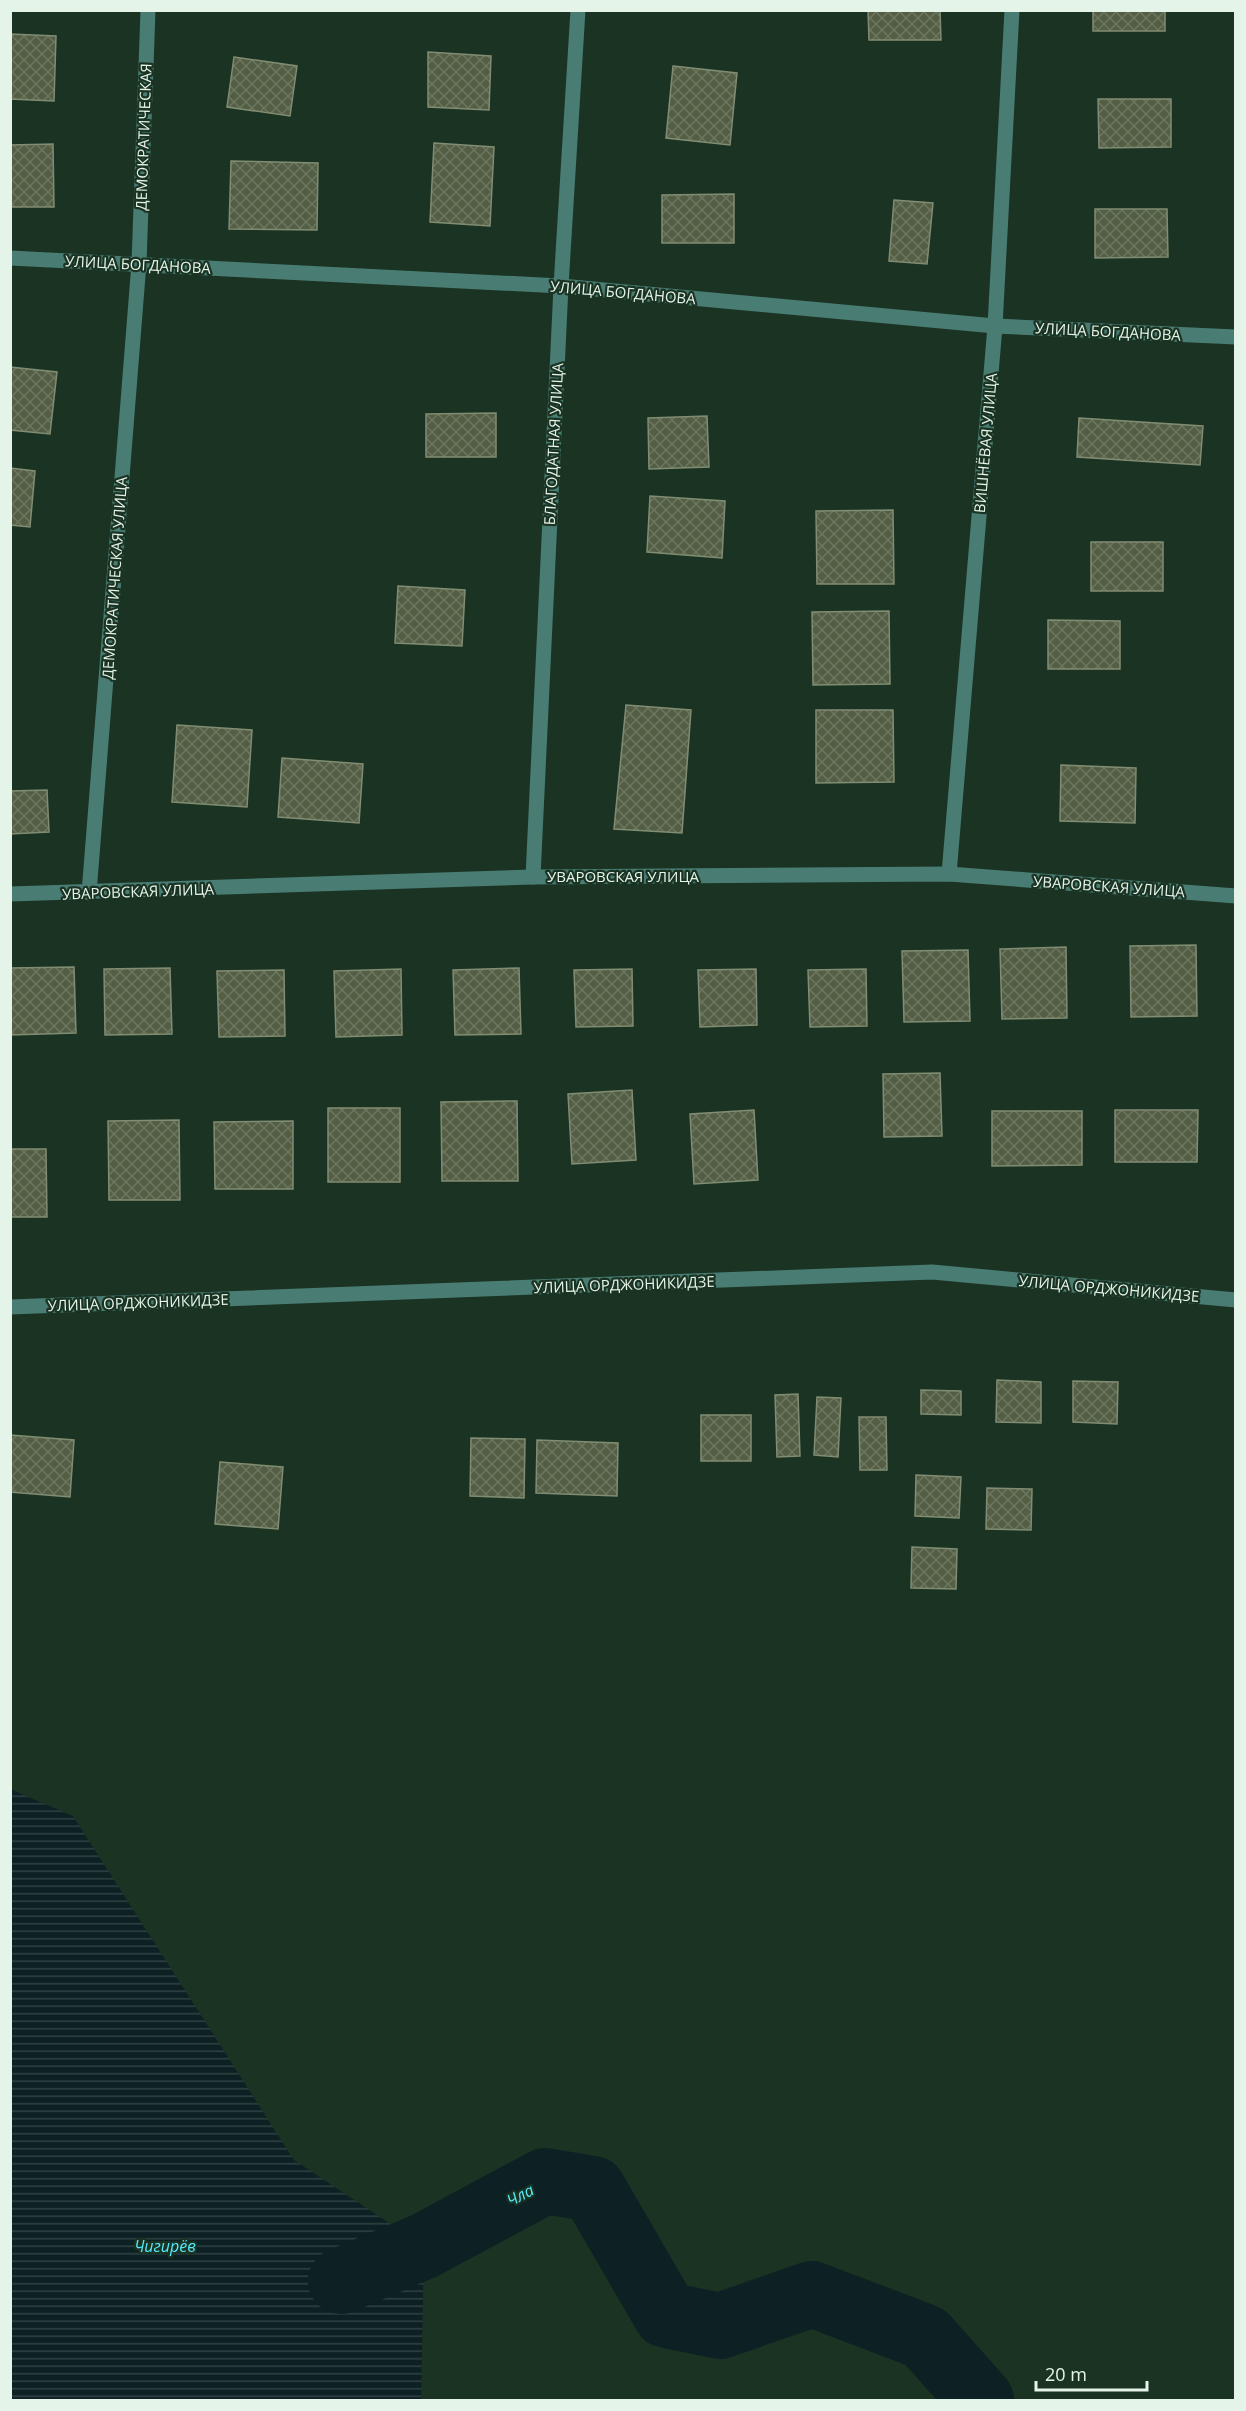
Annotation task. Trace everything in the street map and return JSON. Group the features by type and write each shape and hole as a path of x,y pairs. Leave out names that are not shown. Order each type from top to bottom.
{"street":[{"name":"ДЕМОКРАТИЧЕСКАЯ","path":"139,263 148,10"},
{"name":"БЛАГОДАТНАЯ УЛИЦА","path":"533,877 561,286 578,10"},
{"name":"ВИШНЁВАЯ УЛИЦА","path":"950,874 995,326 1012,10"},
{"name":"УЛИЦА БОГДАНОВА","path":"10,258 561,286 995,326 1236,337"},
{"name":"ДЕМОКРАТИЧЕСКАЯ УЛИЦА","path":"89,893 139,263"},
{"name":"УВАРОВСКАЯ УЛИЦА","path":"10,894 533,877 950,874 1236,896"},
{"name":"УЛИЦА ОРДЖОНИКИДЗЕ","path":"10,1307 932,1272 1236,1300"}],"water":[{"name":"Чигирёв","path":"10,1789 73,1816 294,2160 424,2246 421,2400 11,2400"}],"building":[{"path":"868,10 940,10 941,40 869,40"},
{"path":"1093,10 1165,10 1165,31 1093,31"},
{"path":"10,34 56,36 54,101 10,99"},
{"path":"428,52 491,56 489,110 428,107"},
{"path":"234,57 297,66 290,116 227,107"},
{"path":"673,66 737,73 730,145 666,138"},
{"path":"1098,99 1171,99 1171,147 1099,148"},
{"path":"434,143 494,147 490,226 430,222"},
{"path":"53,144 54,207 10,207 10,145"},
{"path":"231,161 318,163 317,230 229,229"},
{"path":"734,194 734,243 662,243 662,195"},
{"path":"894,200 933,203 927,264 889,261"},
{"path":"1095,209 1167,209 1168,257 1095,258"},
{"path":"10,367 57,372 50,434 10,430"},
{"path":"496,413 496,457 426,457 426,414"},
{"path":"707,416 709,467 649,469 648,418"},
{"path":"1079,418 1203,426 1200,465 1077,457"},
{"path":"10,468 35,471 30,527 10,525"},
{"path":"650,496 725,501 722,558 647,552"},
{"path":"893,510 894,584 817,584 816,511"},
{"path":"1091,542 1163,542 1163,591 1091,591"},
{"path":"398,586 465,590 462,646 395,643"},
{"path":"889,611 890,684 813,685 812,612"},
{"path":"1048,620 1120,621 1120,669 1048,669"},
{"path":"626,705 691,710 682,833 614,829"},
{"path":"816,710 893,710 894,782 816,783"},
{"path":"177,725 252,730 247,807 172,802"},
{"path":"282,758 363,764 359,823 278,817"},
{"path":"1061,765 1136,768 1135,823 1060,821"},
{"path":"47,790 49,832 10,834 10,791"},
{"path":"1196,945 1197,1016 1131,1017 1130,946"},
{"path":"1066,947 1067,1018 1002,1019 1000,949"},
{"path":"968,950 970,1021 904,1022 902,951"},
{"path":"74,967 76,1033 10,1035 10,968"},
{"path":"170,968 172,1034 105,1035 104,969"},
{"path":"519,968 521,1034 455,1035 453,970"},
{"path":"401,969 402,1035 336,1037 334,971"},
{"path":"632,969 633,1026 576,1027 574,970"},
{"path":"756,969 757,1025 700,1027 698,970"},
{"path":"866,969 867,1026 810,1027 808,970"},
{"path":"284,970 285,1036 219,1037 217,971"},
{"path":"940,1073 942,1136 884,1137 883,1074"},
{"path":"632,1090 636,1160 572,1164 568,1094"},
{"path":"517,1101 518,1181 442,1181 441,1102"},
{"path":"328,1108 400,1108 400,1182 328,1182"},
{"path":"754,1110 758,1180 694,1184 690,1114"},
{"path":"1115,1110 1198,1110 1197,1162 1115,1162"},
{"path":"992,1111 1082,1111 1082,1165 992,1166"},
{"path":"179,1120 180,1200 109,1200 108,1121"},
{"path":"293,1121 293,1189 215,1189 214,1122"},
{"path":"10,1149 46,1149 47,1217 10,1217"},
{"path":"997,1380 1041,1382 1041,1423 996,1422"},
{"path":"1073,1381 1118,1382 1117,1424 1073,1422"},
{"path":"921,1390 961,1391 961,1415 921,1414"},
{"path":"798,1394 800,1456 777,1457 775,1395"},
{"path":"817,1397 841,1398 838,1457 814,1455"},
{"path":"701,1415 751,1415 751,1461 701,1461"},
{"path":"859,1417 886,1417 887,1470 860,1470"},
{"path":"10,1435 74,1440 70,1497 10,1492"},
{"path":"471,1438 525,1439 524,1498 470,1496"},
{"path":"537,1440 618,1443 617,1496 536,1493"},
{"path":"220,1462 283,1467 278,1529 215,1524"},
{"path":"916,1475 961,1477 959,1518 915,1516"},
{"path":"987,1488 1032,1489 1031,1530 986,1529"},
{"path":"912,1547 957,1549 956,1589 911,1588"}],"waterway":[{"name":"Чла","path":"341,2281 424,2246 545,2181 593,2189 666,2315 720,2326 812,2294 925,2337 981,2400"}]}
